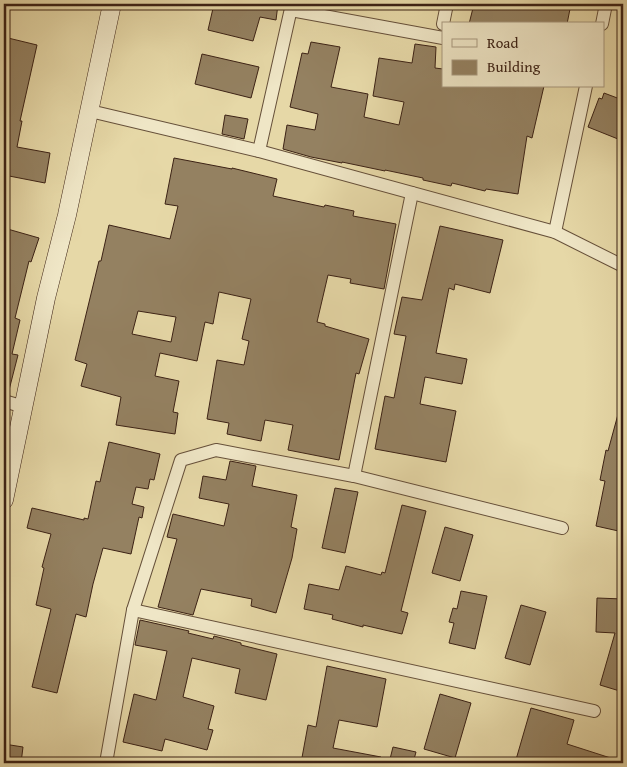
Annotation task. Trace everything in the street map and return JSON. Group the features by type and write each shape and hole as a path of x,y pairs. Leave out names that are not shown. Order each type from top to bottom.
{"street":[{"path":"4,500 46,298 67,215 112,4"},
{"path":"443,22 447,4"},
{"path":"602,22 606,4"},
{"path":"259,151 292,7 442,38"},
{"path":"555,232 586,88"},
{"path":"90,111 259,151 555,232 623,266"},
{"path":"354,476 412,193"},
{"path":"4,401 24,406"},
{"path":"106,763 133,610 181,460 216,450 354,476 562,528"},
{"path":"133,610 594,711"}],"building":[{"path":"214,4 278,4 276,20 260,17 253,41 208,30"},
{"path":"474,4 571,4 567,22 470,22"},
{"path":"4,37 37,45 20,121 22,121 17,147 50,153 45,183 4,175"},
{"path":"311,42 340,47 331,87 368,94 364,117 399,125 404,102 373,96 379,58 412,63 415,44 436,47 435,68 442,69 442,88 544,88 532,138 527,136 518,194 486,189 485,191 452,183 451,186 385,170 311,157 283,149 287,125 315,130 318,114 290,107 302,53 308,54"},
{"path":"202,54 259,67 251,98 195,84"},
{"path":"604,93 620,99 618,105 623,107 623,141 588,127 599,98 602,99"},
{"path":"225,115 248,119 244,139 222,134"},
{"path":"174,158 232,168 277,179 273,196 324,207 325,205 354,211 353,216 396,224 384,289 350,283 351,279 328,275 317,322 369,339 359,374 356,373 339,460 288,450 293,425 265,420 261,441 227,434 229,423 207,419 217,360 244,365 249,341 242,339 251,299 219,292 213,324 205,322 197,361 160,353 155,376 179,381 173,412 178,413 175,434 116,425 121,397 81,386 87,364 75,360 109,225 170,239 178,206 165,204","holes":["138,311 176,317 171,342 132,334"]},
{"path":"440,226 503,240 490,293 455,284 454,290 449,288 436,353 467,359 462,384 425,377 420,404 456,411 446,462 375,449 385,396 394,398 406,336 394,334 402,297 422,300"},
{"path":"4,228 39,238 31,262 29,261 15,318 20,320 12,354 18,355 8,394 4,393"},
{"path":"620,407 623,408 623,532 596,526 605,481 600,480 606,450 608,451"},
{"path":"109,442 160,454 154,480 150,479 148,489 136,487 132,504 144,507 142,518 139,517 131,554 103,548 86,617 76,614 57,693 32,687 51,609 36,605 44,568 42,567 51,534 27,528 32,508 84,520 84,518 88,519 96,481 100,482"},
{"path":"230,461 256,466 252,486 297,495 291,527 297,529 292,558 276,613 251,606 252,599 201,589 193,615 158,607 177,539 167,537 173,514 224,526 229,504 199,498 203,476 226,480"},
{"path":"335,488 358,492 345,553 322,548"},
{"path":"402,505 426,511 401,611 408,613 402,634 363,625 363,627 332,619 333,615 304,609 309,584 339,590 346,566 381,575 382,572 385,573"},
{"path":"445,527 473,535 460,581 432,573"},
{"path":"461,591 487,596 475,649 449,643 454,623 449,622 453,608 457,609"},
{"path":"597,598 623,599 623,692 600,685 615,633 596,632"},
{"path":"521,605 546,612 530,665 505,658"},
{"path":"140,620 189,631 188,633 213,639 214,636 277,654 266,700 235,693 240,669 192,658 183,697 214,706 208,729 213,730 207,750 165,739 162,751 123,742 134,694 156,700 167,651 135,645"},
{"path":"327,666 386,679 377,727 339,720 333,748 381,757 381,763 301,763 308,725 316,727"},
{"path":"440,694 471,703 455,758 424,749"},
{"path":"531,708 574,720 567,744 620,761 620,763 515,763"},
{"path":"4,744 23,747 21,763 4,763"},
{"path":"393,747 416,752 413,763 389,763"}]}
